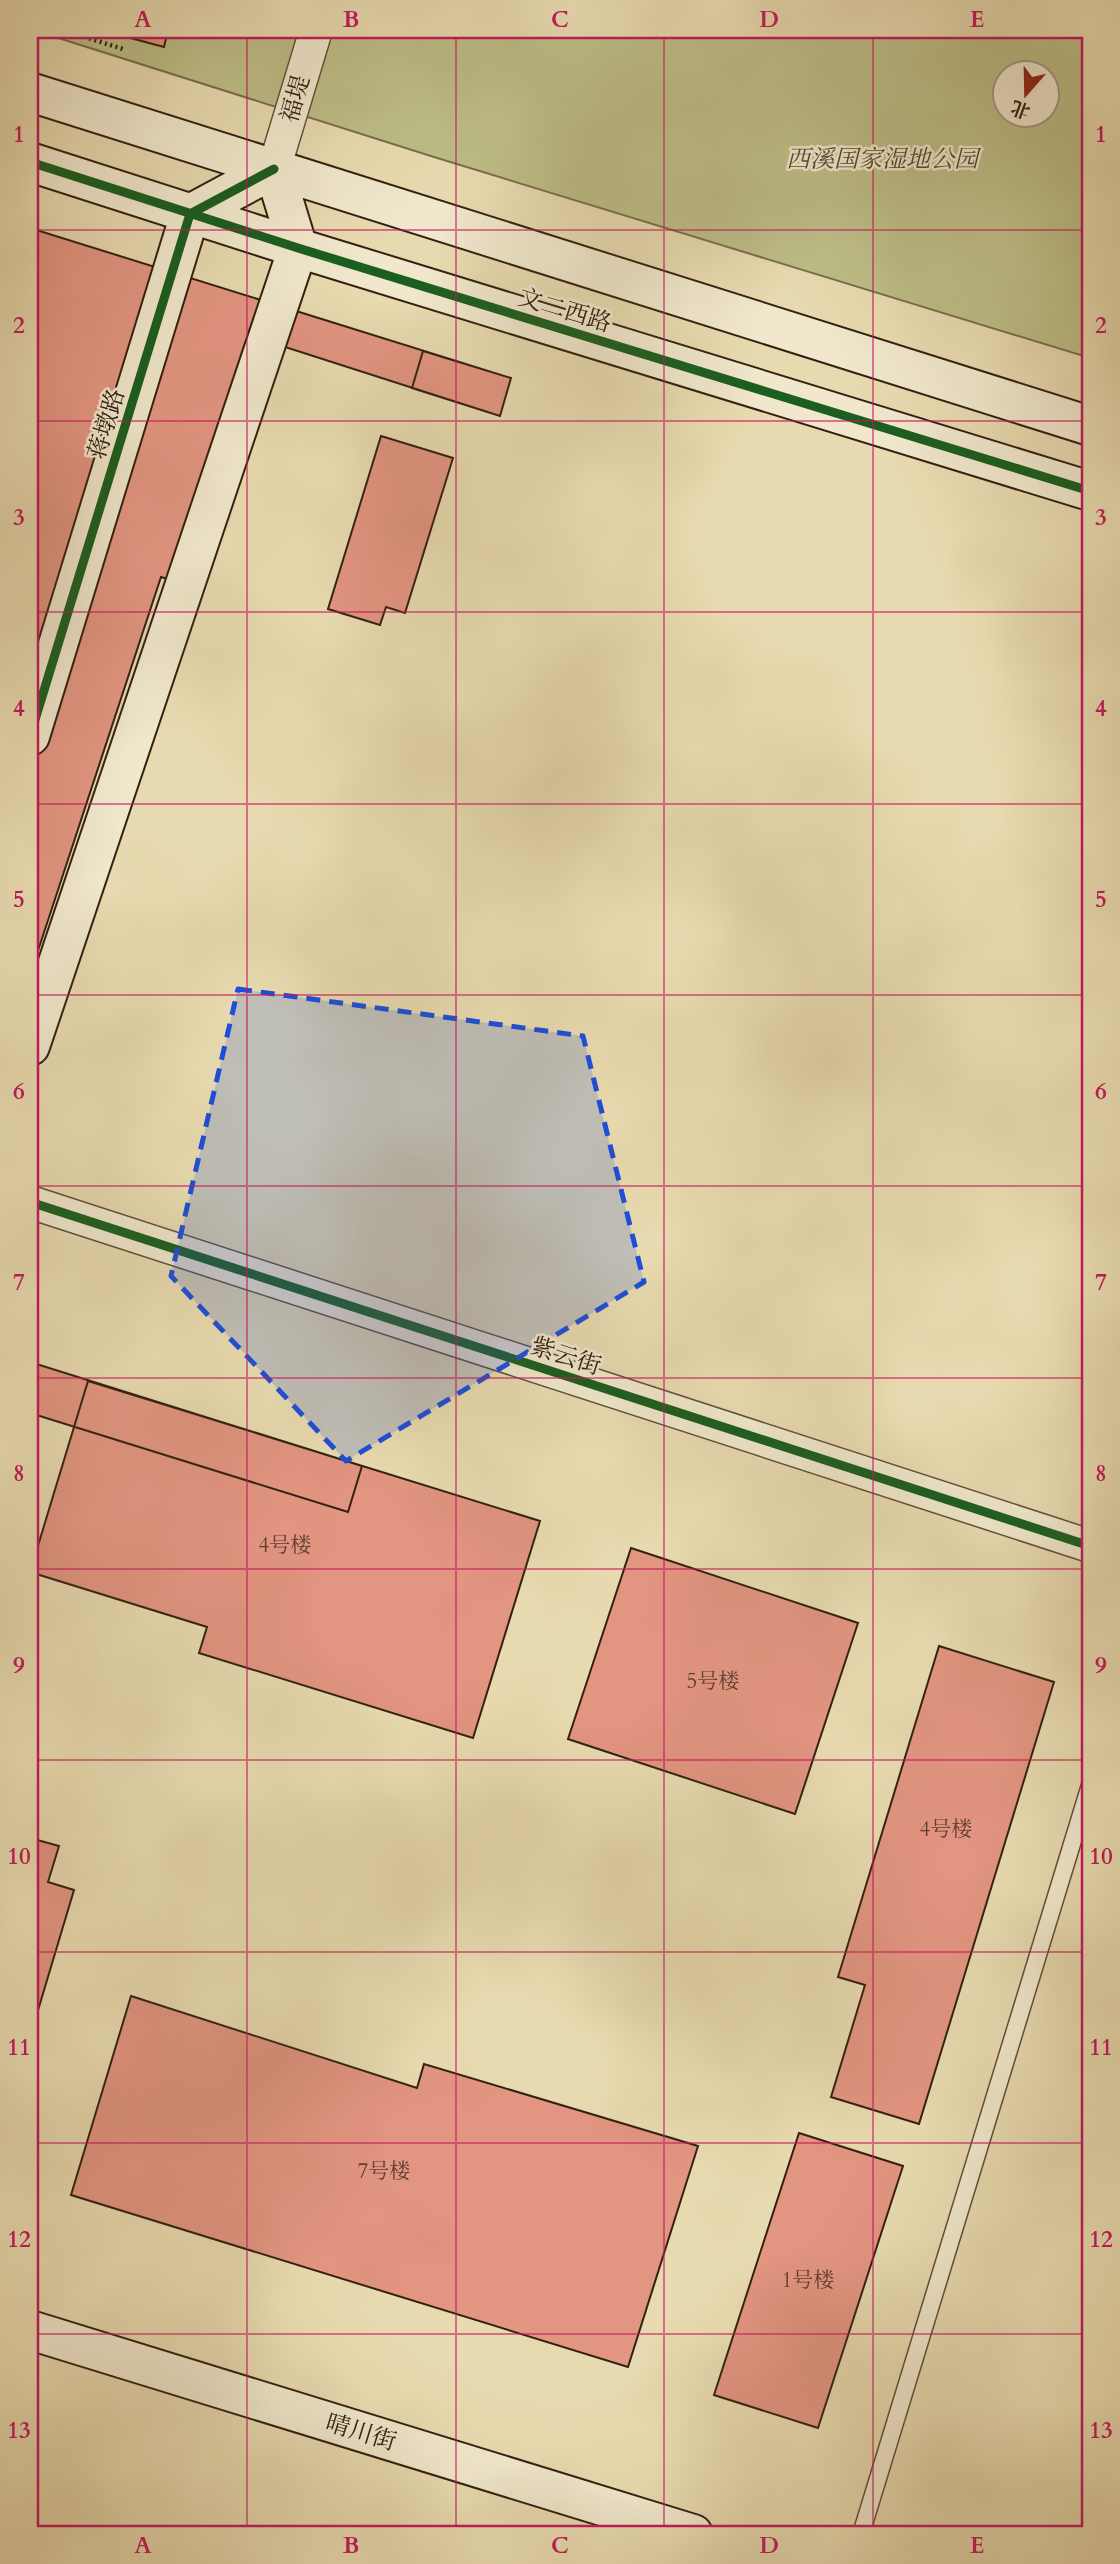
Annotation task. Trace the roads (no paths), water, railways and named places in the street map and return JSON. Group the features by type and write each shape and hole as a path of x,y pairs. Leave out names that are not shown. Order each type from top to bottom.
{"main road":[{"name":"文二西路","path":"30,92 1090,426"},
{"name":"文二西路","path":"30,162 298,248 1090,491"},
{"path":"30,1045 298,248 274,169 190,214"},
{"name":"蒋墩路","path":"30,736 190,214"},
{"name":"晴川街","path":"30,2330 693,2534"}],"street":[{"name":"福堤","path":"274,169 316,30"},
{"name":"紫云街","path":"30,1202 1090,1546"}],"lane":[{"path":"861,2534 1090,1785"}],"park label":[{"name":"西溪国家湿地公园","path":"882,159"}]}
